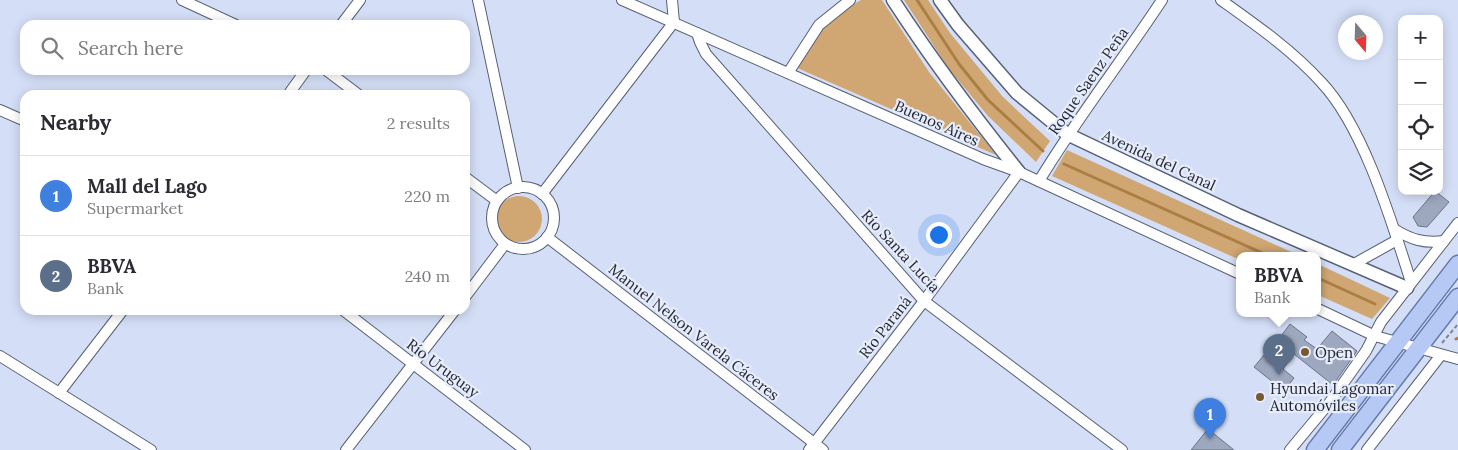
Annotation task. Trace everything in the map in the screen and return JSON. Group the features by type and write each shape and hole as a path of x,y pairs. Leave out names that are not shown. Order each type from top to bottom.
{"main road":[{"path":"1314,450 1458,264"},
{"path":"1340,450 1431,353 1458,298"}],"street":[{"path":"182,0 225,20"},
{"path":"345,20 360,0"},
{"path":"478,0 518,188"},
{"name":"Buenos Aires","path":"622,0 974,155 1019,172 1236,272"},
{"path":"542,194 674,22 672,0"},
{"path":"788,73 819,25 850,0"},
{"path":"893,0 956,92 1019,172"},
{"name":"Avenida del Canal","path":"940,0 958,25 1017,93 1067,134 1238,215 1409,285"},
{"name":"Roque Saenz Peña","path":"1039,181 1067,134 1138,37 1162,0"},
{"path":"1221,0 1266,33 1322,83 1337,102 1355,135 1394,229 1409,285"},
{"name":"Río Santa Lucía","path":"697,32 706,54 924,301 1122,450"},
{"path":"292,90 302,75"},
{"path":"333,75 352,90"},
{"path":"0,110 20,119"},
{"name":"Río Paraná","path":"811,446 924,301 1019,172"},
{"path":"470,180 497,201"},
{"path":"518,188 534,190 542,194 552,210 554,219 547,237 540,244 523,249 505,244 498,237 492,219 497,201 510,191 518,188"},
{"path":"1290,450 1330,402 1375,336 1381,322 1458,223"},
{"path":"1394,229 1415,240 1431,243 1444,241"},
{"name":"Manuel Nelson Varela Cáceres","path":"547,237 811,446 824,450"},
{"path":"1354,264 1398,240"},
{"path":"470,290 505,244"},
{"path":"1321,310 1375,336 1458,359"},
{"path":"59,393 119,315"},
{"name":"Río Uruguay","path":"349,315 526,450"},
{"path":"346,450 451,315"},
{"path":"1367,450 1431,353"},
{"path":"0,356 151,450"},
{"path":"1330,402 1334,425"}],"path":[{"path":"1431,353 1458,324"}],"shaded area":[{"path":"861,0 882,0 929,72 996,155 795,67 823,22"},
{"path":"904,0 928,0 950,33 1003,97 1050,141 1036,162 988,116 949,69"},
{"path":"1067,150 1291,252 1236,252 1236,258 1052,176"},
{"path":"515,196 523,196 532,200 538,206 542,219 538,232 532,238 523,242 515,242 506,238 500,232 496,223 496,215 500,206 506,200"},
{"path":"1321,265 1390,298 1372,319 1321,296"}],"building":[{"path":"1432,195 1440,195 1449,202 1427,227 1418,226 1413,217"},
{"path":"1290,324 1307,337 1304,340 1317,349 1332,331 1357,351 1333,385 1294,354 1283,369 1294,378 1284,391 1254,367 1264,355 1266,356"},
{"path":"1208,429 1234,450 1191,450"}],"waterway":[{"path":"917,0 959,64 988,100 1043,151"},
{"path":"1064,164 1260,252"},
{"path":"1321,279 1375,304"}],"place":[{"name":"Open","path":"1305,352"},
{"name":"BBVA","path":"1279,375"},
{"name":"Hyundai Lagomar Automóviles","path":"1260,397"},
{"name":"Mall del Lago","path":"1210,439"}]}
